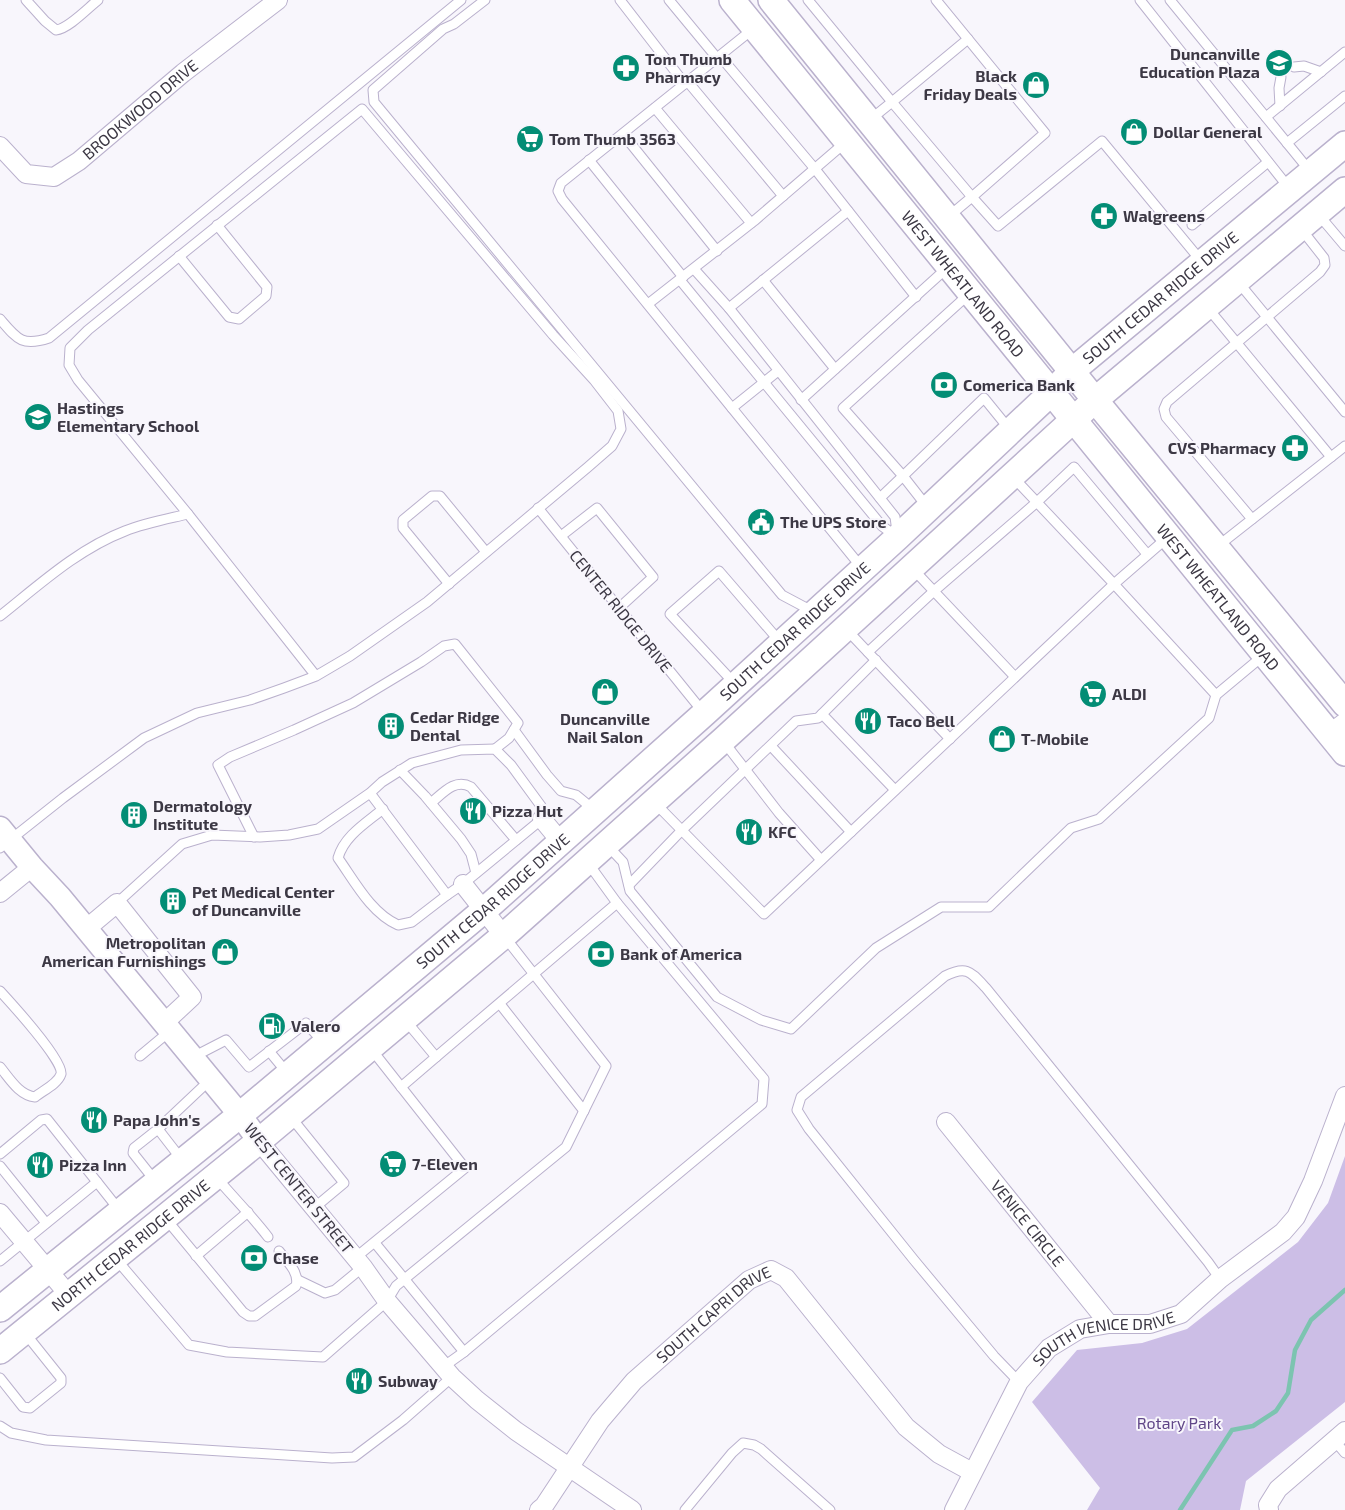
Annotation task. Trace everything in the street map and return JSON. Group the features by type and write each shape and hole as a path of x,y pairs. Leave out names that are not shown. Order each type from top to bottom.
{"main road":[{"name":"WEST WHEATLAND ROAD","path":"732,0 1264,654 1337,728 1345,753"},
{"name":"WEST WHEATLAND ROAD","path":"778,3 870,121 1095,400 1345,704"},
{"path":"847,141 870,121"},
{"name":"SOUTH CEDAR RIDGE DRIVE","path":"240,1115 483,911 596,811 898,537 1072,371 1345,144"},
{"path":"1290,189 1310,219"},
{"name":"SOUTH CEDAR RIDGE DRIVE","path":"259,1140 504,936 1013,477 1095,400 1345,190"},
{"path":"898,537 912,568"},
{"path":"1216,548 1215,558 1224,586 1228,610"},
{"path":"705,713 723,740"},
{"name":"NORTH CEDAR RIDGE DRIVE","path":"0,1309 240,1115"},
{"name":"NORTH CEDAR RIDGE DRIVE","path":"0,1350 259,1140"}],"street":[{"name":"BROOKWOOD DRIVE","path":"0,146 26,174 54,178 79,160 183,73 278,0"},
{"path":"542,819 561,842"},
{"name":"WEST CENTER STREET","path":"3,839 32,867 86,929 240,1115 359,1263 387,1301 448,1372 516,1431 632,1510"},
{"path":"0,893 32,867"},
{"path":"470,878 483,911 504,936"},
{"path":"86,929 117,903 192,996 167,1027"},
{"name":"SOUTH VENICE DRIVE","path":"954,1510 1019,1382 1049,1348 1080,1329 1108,1324 1150,1324 1181,1314 1220,1279 1283,1232 1296,1217 1313,1181 1345,1096"},
{"name":"VENICE CIRCLE","path":"946,1122 1108,1324"},
{"path":"0,1213 68,1294"},
{"name":"SOUTH CAPRI DRIVE","path":"568,1467 600,1421 634,1381 748,1280 771,1270 786,1278 906,1427 939,1454 972,1472"},
{"path":"1269,1510 1268,1505 1278,1490 1341,1441"},
{"path":"538,1510 544,1506 568,1467"}],"lane":[{"path":"26,0 56,30 69,24 98,0"},
{"path":"0,319 12,334 26,343 49,338 461,0"},
{"path":"485,0 454,24 443,29 373,90 374,102 782,595 814,613"},
{"path":"620,0 686,83 783,196"},
{"path":"669,0 815,170 916,297"},
{"path":"808,0 998,226 1102,141 1202,262"},
{"path":"936,0 1045,133 947,217"},
{"path":"1140,0 1290,189"},
{"path":"1170,0 1311,172"},
{"path":"755,28 561,183 558,192 862,568"},
{"path":"870,121 968,39"},
{"path":"1266,117 1345,52"},
{"path":"1294,67 1304,66 1321,72"},
{"path":"1280,106 1279,88 1281,78"},
{"path":"1287,143 1345,96"},
{"path":"655,108 751,223"},
{"path":"3,839 35,820 137,743 152,734 197,713 250,700 316,676 350,656 427,602 449,584 612,446 621,429 618,411 594,380 553,335 362,109 88,330 70,348 69,365 78,380 188,514 316,676"},
{"path":"623,134 717,251"},
{"path":"648,304 717,251 847,141"},
{"path":"589,160 764,382 882,526 898,537"},
{"path":"1192,225 1268,162"},
{"path":"729,308 848,211"},
{"path":"1310,219 1345,246"},
{"path":"1252,519 1166,417 1164,409 1167,402 1326,265 1310,219"},
{"path":"179,256 229,317 239,319 266,296 267,287 217,225"},
{"path":"801,400 949,266"},
{"path":"694,269 729,308 895,517 898,537"},
{"path":"763,280 835,369"},
{"path":"1237,281 1345,412"},
{"path":"928,509 903,476 843,408 970,292"},
{"path":"1207,306 1331,457"},
{"path":"732,408 778,371"},
{"path":"880,498 984,398 1010,431"},
{"path":"1216,548 1345,446"},
{"path":"868,652 1074,467 1147,554"},
{"path":"1013,477 1216,695"},
{"path":"449,584 403,528 403,520 432,496 440,496 486,552"},
{"name":"CENTER RIDGE DRIVE","path":"538,508 705,713"},
{"path":"561,536 597,508 653,577 619,608"},
{"path":"0,616 58,570 92,548 124,531 188,514"},
{"path":"654,802 764,914 1114,584 1168,537"},
{"path":"912,568 1015,677"},
{"path":"736,685 670,614 720,571 781,643"},
{"path":"846,628 950,739"},
{"path":"117,903 182,844 212,836 254,837 289,835 318,829 370,793 382,782 412,763 461,750 495,748 509,738 518,722 455,644 444,646 353,703 230,757 218,765 254,837"},
{"path":"606,845 623,862 630,891 717,997 761,1020 790,1029 876,948 940,907 989,906 1071,828 1099,818 1210,718 1216,695 1264,654"},
{"path":"628,885 682,830 796,722 818,718 876,660"},
{"path":"822,714 895,790"},
{"path":"514,730 561,791 576,795 596,811"},
{"path":"723,740 779,813 821,860"},
{"path":"771,746 851,832"},
{"path":"382,809 353,834 341,848 338,858 375,908 387,920 398,925 412,922 470,878 542,819 541,806 511,765 495,748"},
{"path":"400,770 431,803 471,854 470,878"},
{"path":"431,803 457,783 466,784 471,787 516,840"},
{"path":"370,793 447,895"},
{"path":"0,1426 11,1433 46,1440 332,1458 354,1457 403,1420 464,1352 762,1104 764,1079 617,903 587,862"},
{"path":"401,1086 617,903"},
{"path":"115,1257 189,1345 227,1352 323,1357 387,1301 396,1286 566,1147 606,1066 504,936"},
{"path":"1019,1382 994,1356 908,1253 809,1129 797,1110 801,1098 945,976 958,970 970,972 986,988 1220,1279"},
{"path":"0,991 54,1055 61,1068 61,1076 35,1097 28,1096 17,1087 0,1067"},
{"path":"500,1004 584,1111"},
{"path":"404,1019 436,1057"},
{"path":"192,1057 226,1040 249,1067 306,1022 325,1044"},
{"path":"140,1056 167,1027"},
{"path":"298,1280 325,1293 335,1290 375,1242 465,1168 370,1048"},
{"path":"269,1051 288,1074"},
{"path":"156,1182 133,1153 134,1148 158,1129 210,1080"},
{"path":"289,1116 344,1183 314,1208"},
{"path":"0,1154 41,1120 47,1120 120,1212"},
{"path":"158,1129 183,1160"},
{"path":"0,1166 46,1224"},
{"path":"215,1176 268,1237"},
{"path":"0,1261 97,1182"},
{"path":"196,1256 248,1212"},
{"path":"164,1217 243,1312 249,1316 255,1316 296,1286 298,1280 296,1274 279,1251"},
{"path":"375,1242 464,1352"},
{"path":"0,1378 23,1407 30,1408 61,1384 61,1378 24,1331"},
{"path":"685,1510 732,1452 743,1444 750,1444 761,1448 830,1510"}],"green space":[{"name":"Rotary Park","path":"1345,1156 1345,1402 1246,1481 1240,1510 1087,1510 1100,1488 1032,1402 1077,1350 1142,1343 1187,1329 1298,1242 1328,1203"}],"waterway":[{"path":"1180,1510 1232,1430 1253,1426 1276,1411 1288,1393 1295,1350 1311,1320 1345,1290"}],"place":[{"name":"Duncanville Education Plaza","path":"1279,63"},
{"name":"Tom Thumb Pharmacy","path":"626,68"},
{"name":"Black Friday Deals","path":"1036,85"},
{"name":"Dollar General","path":"1134,132"},
{"name":"Tom Thumb 3563","path":"530,139"},
{"name":"Walgreens","path":"1104,216"},
{"name":"Comerica Bank","path":"944,385"},
{"name":"Hastings Elementary School","path":"38,417"},
{"name":"CVS Pharmacy","path":"1295,448"},
{"name":"The UPS Store","path":"761,522"},
{"name":"Duncanville Nail Salon","path":"605,692"},
{"name":"ALDI","path":"1093,694"},
{"name":"Taco Bell","path":"868,721"},
{"name":"Cedar Ridge Dental","path":"391,726"},
{"name":"T-Mobile","path":"1002,739"},
{"name":"Pizza Hut","path":"473,811"},
{"name":"Dermatology Institute","path":"134,815"},
{"name":"KFC","path":"749,832"},
{"name":"Pet Medical Center of Duncanville","path":"173,901"},
{"name":"Metropolitan American Furnishings","path":"225,952"},
{"name":"Bank of America","path":"601,954"},
{"name":"Valero","path":"272,1026"},
{"name":"Papa John's","path":"94,1120"},
{"name":"7-Eleven","path":"393,1164"},
{"name":"Pizza Inn","path":"40,1165"},
{"name":"Chase","path":"254,1258"},
{"name":"Subway","path":"359,1381"}]}
